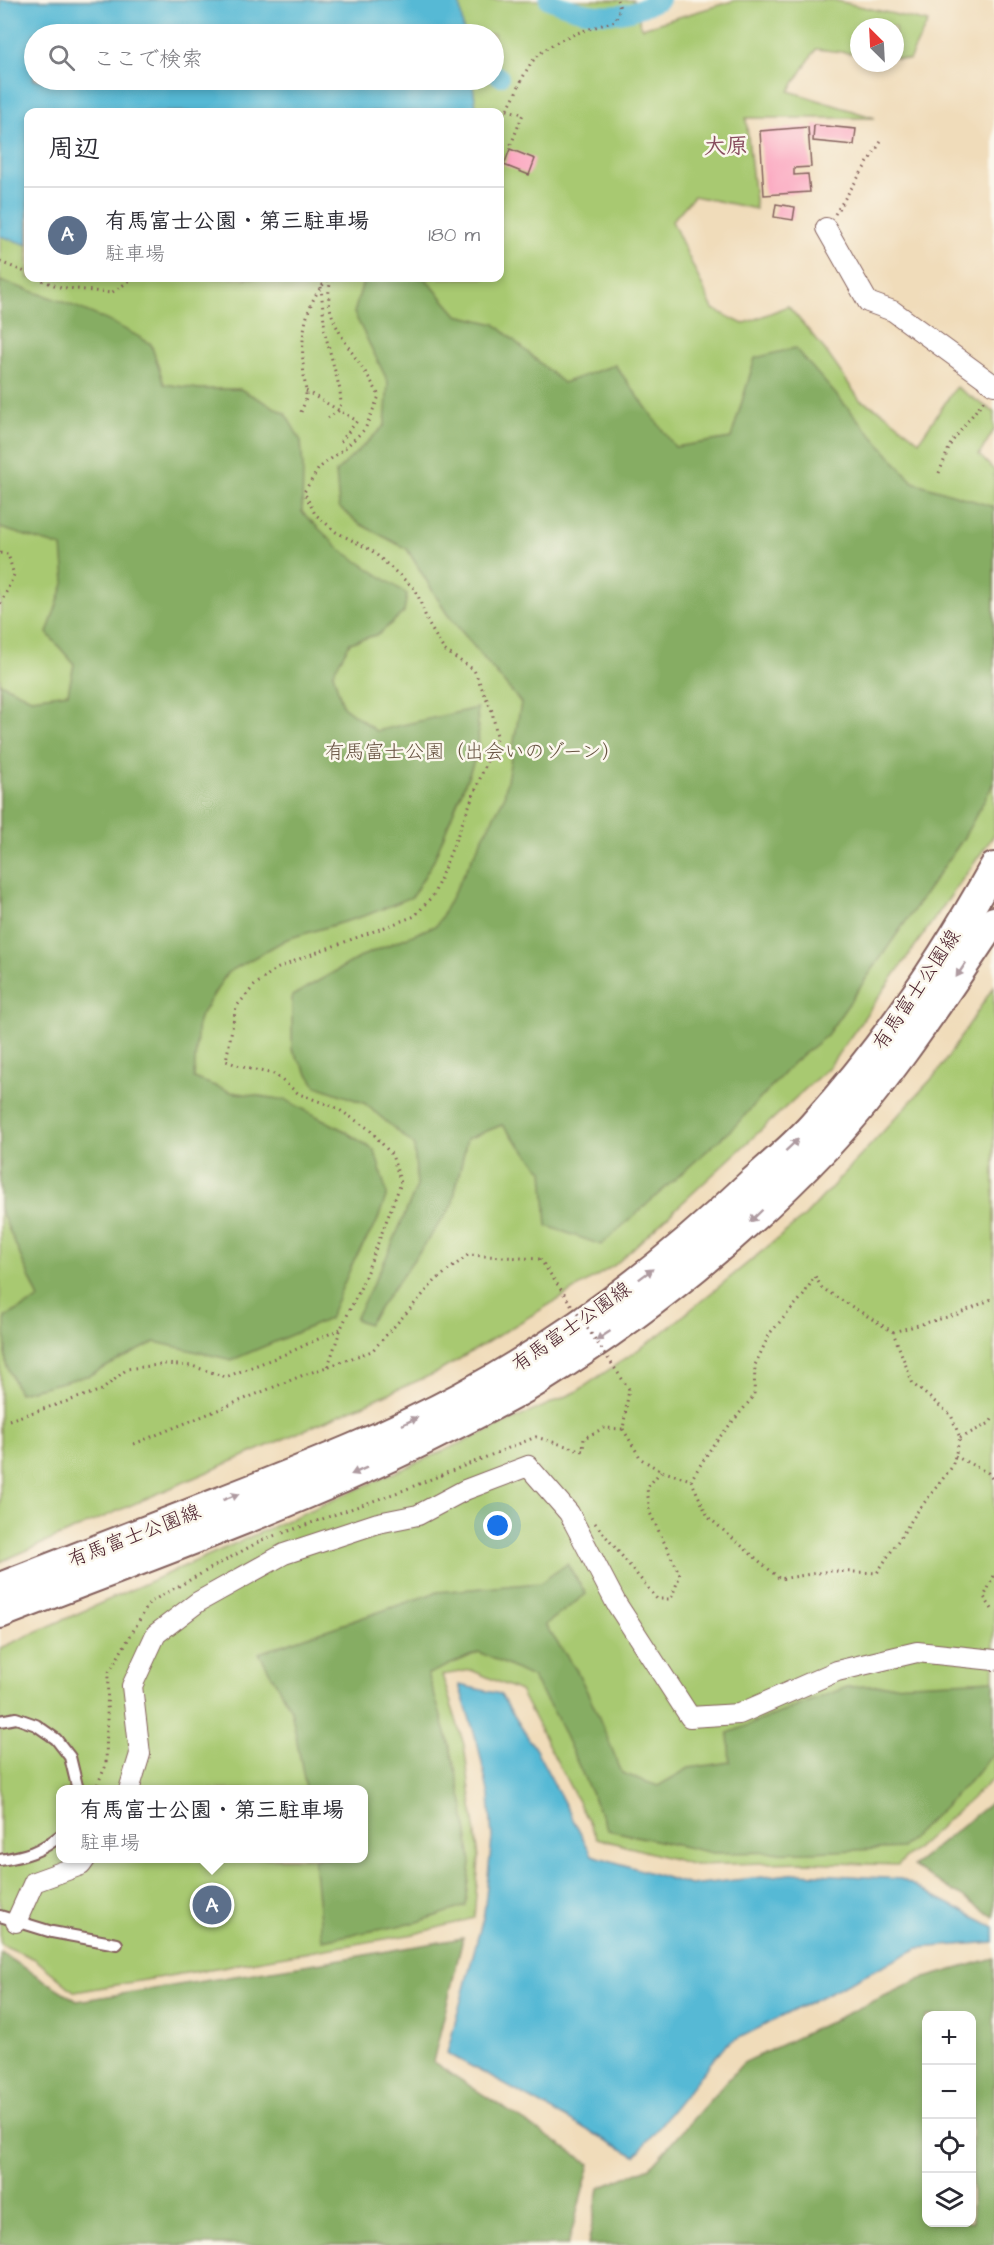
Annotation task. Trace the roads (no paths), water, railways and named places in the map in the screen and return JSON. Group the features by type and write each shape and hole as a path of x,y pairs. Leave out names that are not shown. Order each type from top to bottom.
{"main road":[{"name":"有馬富士公園線","path":"0,1587 349,1450 461,1396 526,1360 594,1313 659,1264 713,1218 810,1128 873,1053 922,984 994,867"},
{"name":"有馬富士公園線","path":"0,1614 277,1506 356,1472 418,1443 541,1379 608,1334 674,1287 742,1229 828,1145 891,1069 994,921"}],"street":[{"path":"826,228 868,303 893,311 994,386"},
{"path":"131,1785 140,1754 132,1686 156,1634 198,1602 284,1554 378,1523 418,1515 465,1490 528,1466 568,1513 616,1603 690,1717 739,1714 837,1671 917,1652 994,1660"},
{"path":"8,1919 34,1882 82,1863"}],"lane":[{"path":"0,1721 16,1718 36,1725 56,1739 70,1757 77,1785"},
{"path":"0,1860 22,1857 44,1849 56,1838"},
{"path":"8,1919 52,1932 117,1944"}],"water":[{"path":"0,0 459,0 463,24 24,24 24,90 474,90 476,108 24,108 24,244 0,236"},
{"path":"459,1685 500,1694 536,1750 592,1855 690,1885 799,1873 901,1879 994,1927 994,1942 918,1948 725,2045 635,2156 447,2053 484,1914 492,1838 489,1796 478,1745"}],"waterway":[{"path":"548,0 568,8 609,15 630,12 661,0"}],"place":[{"name":"有馬富士公園・第三駐車場","path":"212,1905"}],"district":[{"name":"大原","path":"726,145"}],"park label":[{"name":"有馬富士公園（出会いのゾーン）","path":"473,751"}]}
